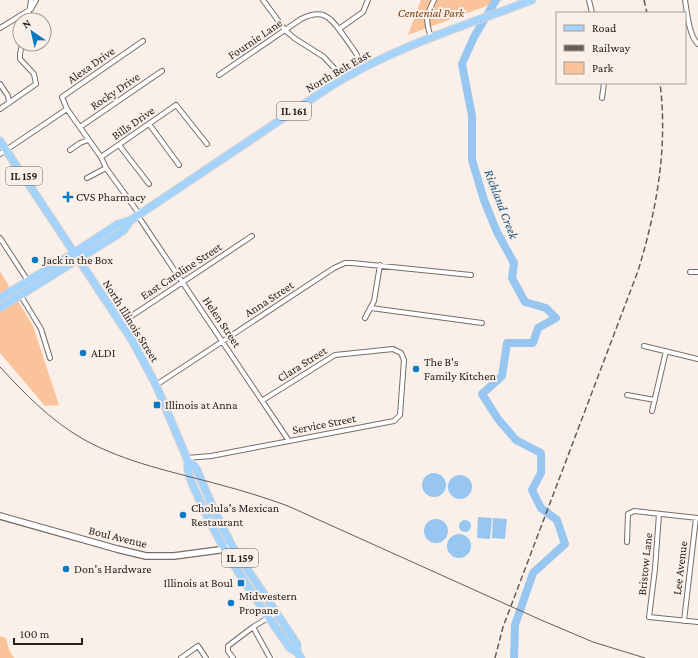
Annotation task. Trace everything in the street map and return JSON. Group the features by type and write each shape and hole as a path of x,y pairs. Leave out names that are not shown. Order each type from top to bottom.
{"main road":[{"name":"North Belt East","path":"74,253 118,224 131,220 139,215 341,79 397,51 532,0"},
{"name":"North Illinois Street","path":"0,140 3,152 74,253 132,340 156,385 188,460 196,468 214,510 232,546 297,644 299,655"},
{"name":"North Belt East","path":"78,260 123,231 131,220"},
{"name":"IL 161","path":"0,298 74,253"},
{"name":"IL 161","path":"0,308 78,260"},
{"name":"North Illinois Street","path":"188,460 188,471 196,493 223,548 290,648 299,655"}],"street":[{"path":"31,0 31,9"},
{"path":"30,12 36,0"},
{"path":"263,0 285,30 294,38 324,57 341,79"},
{"path":"357,55 339,29 363,12 368,0"},
{"path":"431,37 427,24 427,18 434,0"},
{"path":"589,0 592,12"},
{"path":"685,0 692,36 698,44"},
{"path":"0,28 14,18 31,9"},
{"name":"Fournie Lane","path":"219,75 301,19 313,14 325,16 333,21 339,29"},
{"name":"Alexa Drive","path":"67,109 62,97 143,41"},
{"path":"0,109 36,84 34,74 20,59 20,52"},
{"name":"Rocky Drive","path":"80,127 162,71"},
{"path":"0,84 8,96 9,103"},
{"path":"602,98 604,84"},
{"name":"Bills Drive","path":"101,157 176,105 206,144"},
{"path":"3,152 67,109"},
{"name":"Helen Street","path":"67,109 101,157 106,168 139,215 289,441"},
{"path":"148,124 179,165"},
{"path":"70,150 80,143 88,140"},
{"path":"120,145 149,184"},
{"path":"87,178 106,168"},
{"name":"East Caroline Street","path":"121,323 252,236"},
{"path":"0,238 28,281"},
{"name":"Anna Street","path":"156,385 334,268 346,263 380,265 471,275"},
{"path":"365,318 374,301 380,265"},
{"path":"690,272 698,272"},
{"path":"21,296 41,329 50,358"},
{"path":"371,308 482,323"},
{"path":"644,346 698,359"},
{"name":"Clara Street","path":"262,400 335,355 393,349 401,353"},
{"path":"652,410 666,351"},
{"name":"Service Street","path":"188,460 394,421 400,415 404,360 401,353"},
{"path":"627,395 655,400"},
{"path":"627,542 628,514 634,511 697,518"},
{"name":"Bristow Lane","path":"660,514 649,617 684,621"},
{"name":"Boul Avenue","path":"0,516 146,556 174,556 232,546"},
{"name":"Lee Avenue","path":"684,621 697,518"},
{"path":"233,658 228,651 228,646 253,627 276,613"},
{"path":"684,621 698,622"},
{"path":"253,627 270,658"},
{"path":"181,658 198,646 206,658"}],"green space":[{"name":"Centenial Park","path":"421,0 503,0 408,35"},
{"path":"0,271 33,326 59,405 45,406 0,353"},
{"path":"0,636 6,638 9,650 14,658 0,658"}],"water":[{"path":"434,473 443,476 446,485 443,494 434,497 425,494 422,485 425,476"},
{"path":"460,475 469,478 472,487 469,496 460,499 451,496 448,487 451,478"},
{"path":"478,517 492,518 490,539 477,538"},
{"path":"493,518 507,519 505,539 492,538"},
{"path":"436,519 445,522 448,531 445,540 436,543 427,540 424,531 427,522"},
{"path":"463,520 467,520 471,526 467,532 463,532 459,528 459,524"},
{"path":"459,534 468,537 471,546 468,555 459,558 450,555 447,546 450,537"}],"waterway":[{"name":"Richland Creek","path":"496,0 474,37 462,64 472,116 472,160 484,200 497,232 514,263 512,278 525,302 546,308 556,318 538,328 533,343 507,343 502,376 482,394 498,419 516,440 541,453 541,473 532,490 541,508 557,520 565,544 533,573 515,625 514,658"}],"tram line":[{"path":"0,367 29,397 60,424 71,432 99,447 133,461 263,497 288,506 541,620 593,642 645,658"}],"railway":[{"path":"644,0 647,12"},
{"path":"495,658 503,627 638,271 645,248 651,224 662,154 663,131 660,84"}],"place":[{"name":"CVS Pharmacy","path":"68,197"},
{"name":"Jack in the Box","path":"35,260"},
{"name":"ALDI","path":"83,353"},
{"name":"The B's Family Kitchen","path":"416,369"},
{"name":"Illinois at Anna","path":"157,405"},
{"name":"Cholula's Mexican Restaurant","path":"183,515"},
{"name":"Don's Hardware","path":"66,569"},
{"name":"Illinois at Boul","path":"241,583"},
{"name":"Midwestern Propane","path":"231,603"}]}
